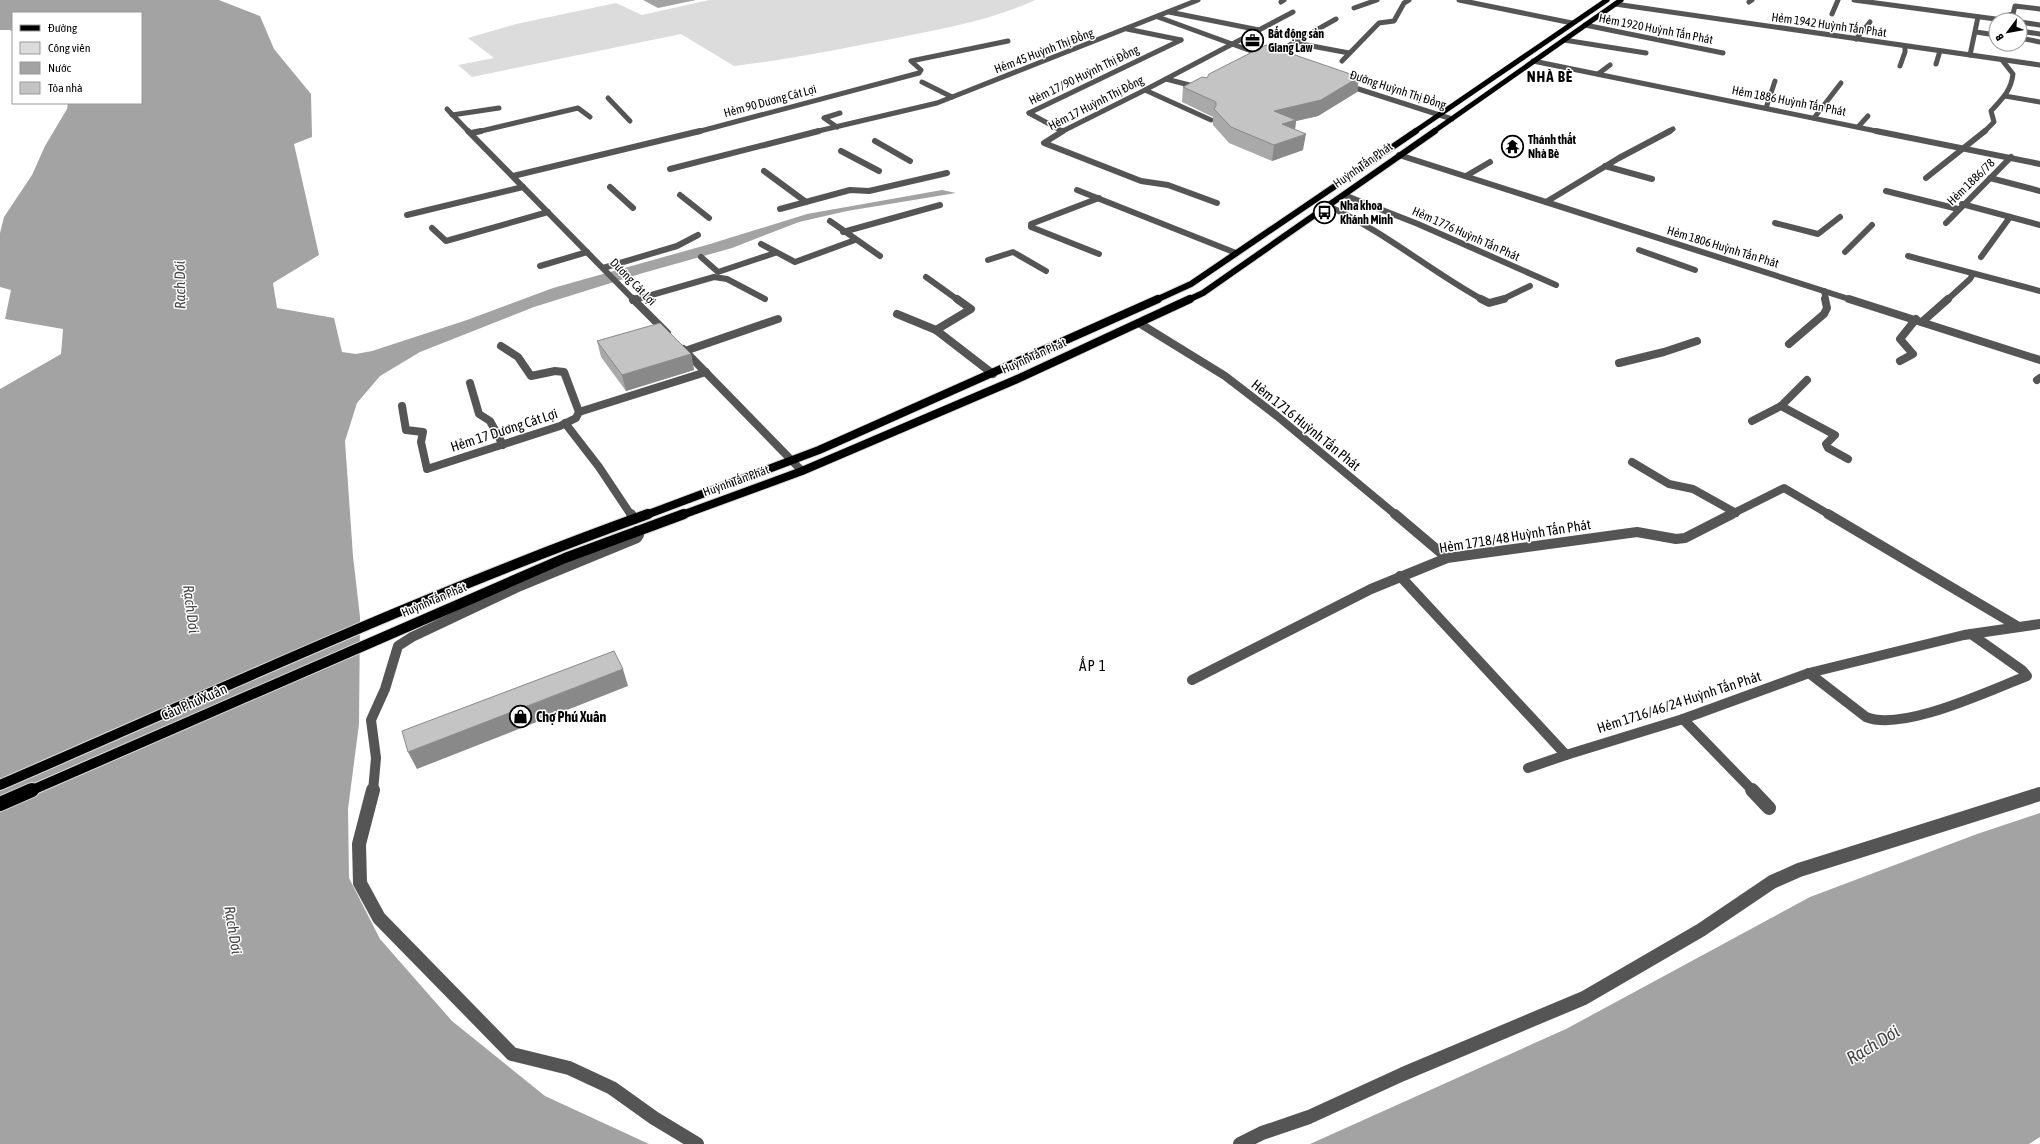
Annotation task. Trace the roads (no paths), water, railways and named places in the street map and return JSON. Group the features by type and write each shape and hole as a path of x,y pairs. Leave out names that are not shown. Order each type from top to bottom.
{"main road":[{"name":"Huỳnh Tấn Phát","path":"400,628 565,558 636,525 792,461 992,374 1191,284 1607,0"},
{"name":"Huỳnh Tấn Phát","path":"393,615 559,546 636,525 802,471 1015,380 1203,293 1621,0"},
{"path":"1572,23 1585,25"},
{"path":"1125,314 1140,323"},
{"name":"Cầu Phú Xuân","path":"0,785 393,615"},
{"name":"Cầu Phú Xuân","path":"0,804 400,628"}],"street":[{"name":"Hẻm 45 Huỳnh Thị Đồng","path":"670,169 836,126 937,103 1198,0"},
{"path":"1354,8 1377,0"},
{"path":"1342,61 1379,23 1394,21 1397,18 1404,2 1409,0"},
{"path":"1459,0 1572,23"},
{"path":"1832,14 1838,0"},
{"path":"1854,0 1988,18"},
{"path":"1903,7 1910,1"},
{"name":"Hẻm 1942 Huỳnh Tấn Phát","path":"1615,4 1764,28 1856,39 2040,65"},
{"path":"2014,12 2015,6 2040,9"},
{"path":"1169,12 1259,30"},
{"name":"Hẻm 17 Huỳnh Thị Đồng","path":"1217,203 1168,185 1141,181 1044,143 1062,131 1145,90 1293,12"},
{"path":"1158,17 1275,60"},
{"path":"1970,56 1978,17"},
{"path":"1268,58 1336,19"},
{"path":"1856,39 1870,22"},
{"path":"2028,23 2040,25"},
{"name":"Hẻm 1920 Huỳnh Tấn Phát","path":"1585,25 1723,53"},
{"name":"Hẻm 17/90 Huỳnh Thị Đồng","path":"1062,131 1029,113 1181,40 1127,29"},
{"path":"1976,32 1988,34"},
{"path":"2028,32 2040,34"},
{"name":"Hẻm 90 Dương Cát Lợi","path":"513,176 688,134 919,73 921,70 911,61 1008,40"},
{"path":"1564,40 1646,53"},
{"path":"2028,40 2040,42"},
{"path":"1296,43 1349,54"},
{"path":"1900,66 1905,52 1905,46"},
{"path":"1936,64 1940,51"},
{"path":"1926,178 1984,132 1994,122 1991,111 2010,90 2013,74 2002,60"},
{"name":"Hẻm 1886 Huỳnh Tấn Phát","path":"1533,61 2040,164"},
{"path":"1598,74 1610,65"},
{"path":"1166,79 1204,89"},
{"path":"1766,108 1775,81"},
{"path":"922,82 952,97"},
{"name":"Đường Huỳnh Thị Đồng","path":"1340,83 1452,119"},
{"path":"1814,118 1841,83"},
{"path":"1145,90 1211,120"},
{"path":"2005,96 2040,102"},
{"path":"608,98 630,121"},
{"path":"452,115 499,108"},
{"path":"471,134 576,109 580,109 590,117"},
{"name":"Dương Cát Lợi","path":"447,110 802,471"},
{"path":"836,126 824,118 840,113"},
{"path":"1858,127 1868,116"},
{"path":"1546,202 1605,166 1673,129"},
{"path":"875,141 910,161"},
{"path":"841,151 879,171"},
{"name":"Hẻm 1806 Huỳnh Tấn Phát","path":"1400,155 2040,360"},
{"name":"Hẻm 1886/78","path":"1946,223 1960,207 2011,157"},
{"path":"1466,176 1490,162"},
{"path":"1605,166 1652,179"},
{"path":"764,171 806,202"},
{"path":"780,209 850,190 869,191 947,173"},
{"path":"1990,178 2040,191"},
{"path":"408,215 524,187"},
{"path":"610,187 633,208"},
{"path":"1077,190 1236,253"},
{"path":"1886,191 2010,217 2040,225"},
{"path":"680,195 709,218"},
{"name":"Hẻm 1776 Huỳnh Tấn Phát","path":"1344,195 1418,224 1556,285"},
{"path":"1099,198 1031,224 1031,227 1036,230 1054,235 1099,254"},
{"path":"843,232 940,205"},
{"path":"1328,206 1350,215 1429,267 1489,303 1504,299 1530,286"},
{"path":"432,228 446,240 548,212"},
{"path":"1775,223 1818,234 1840,217"},
{"path":"1980,257 2010,217"},
{"path":"830,221 843,232 880,256"},
{"path":"1845,252 1872,225"},
{"path":"604,269 677,246 698,235"},
{"path":"761,244 774,253 795,262 855,240"},
{"path":"1639,250 1695,270"},
{"path":"540,266 587,252"},
{"path":"988,260 1013,252 1046,270"},
{"path":"701,257 718,272 774,253"},
{"path":"1908,256 2040,291"},
{"path":"1900,362 1913,354 1900,339 1974,274"},
{"path":"633,300 714,277 732,281 765,299"},
{"path":"926,277 971,309 936,330"},
{"path":"1789,344 1824,314 1827,308 1824,290"},
{"path":"897,314 936,330 992,374"},
{"path":"685,351 778,319"},
{"name":"Hẻm 1716 Huỳnh Tấn Phát","path":"1140,323 1225,376 1277,416 1448,558"},
{"path":"1619,363 1664,352 1697,341"},
{"path":"501,346 518,357 531,376 555,371 564,372 578,412"},
{"name":"Hẻm 17 Dương Cát Lợi","path":"402,406 406,430 423,432 421,442 427,469 503,445 565,423 576,418 578,412 706,372"},
{"path":"1752,422 1781,406 1807,380"},
{"path":"470,383 479,414 490,421 503,445"},
{"path":"1781,406 1835,435 1826,444 1828,448 1848,459"},
{"path":"565,423 599,467 636,525 640,535 638,538 520,586 412,637 398,646 385,689 371,720 376,758 373,793 359,844 360,883 379,918 512,1054 569,1068 612,1088 654,1118 697,1144"},
{"path":"1632,462 1658,479 1669,484 1694,489 1736,513"},
{"name":"Hẻm 1718/48 Huỳnh Tấn Phát","path":"1192,680 1363,593 1400,576 1448,558 1637,532 1676,539 1685,538 1784,488 2017,626"},
{"path":"1400,576 1566,755"},
{"name":"Hẻm 1716/46/24 Huỳnh Tấn Phát","path":"1528,768 1683,719 1809,673 1971,634 2017,626 2040,624"},
{"path":"1809,673 1866,717 1876,721 1888,722 1939,710 2027,676 2022,670 1971,634"},
{"path":"1683,719 1769,808"},
{"path":"1240,1144 1262,1133 1309,1116 1403,1074 1584,998 1701,930 1772,882 1799,870 2040,794"}],"water":[{"name":"Rạch Dơi","path":"0,0 219,0 260,16 274,49 311,94 312,137 294,144 319,255 273,283 277,308 334,318 342,352 356,354 372,351 467,320 553,288 710,244 807,214 942,190 956,193 847,211 799,222 732,248 643,273 534,307 420,352 380,376 357,403 345,441 353,556 360,617 359,724 348,809 349,878 380,939 452,1021 545,1096 649,1144 0,1144 0,389 61,354 63,329 5,319 11,290 0,287 0,233 4,217 32,175 45,146 67,109 68,104 142,104 142,12 12,12 12,31 0,30"},
{"path":"643,0 696,0 658,8"},
{"name":"Rạch Dơi","path":"2040,813 2040,1137 2029,1144 1310,1144 1566,1029 1810,897 1977,834"}],"place":[{"name":"Bất động sản Giang Law","path":"1253,41"},
{"name":"Thánh thất Nhà Bè","path":"1513,147"},
{"name":"Nha khoa Khánh Minh","path":"1324,213"},
{"name":"Chợ Phú Xuân","path":"520,717"}],"district":[{"name":"NHÀ BÈ","path":"1550,77"},
{"name":"ẤP 1","path":"1093,666"}]}
